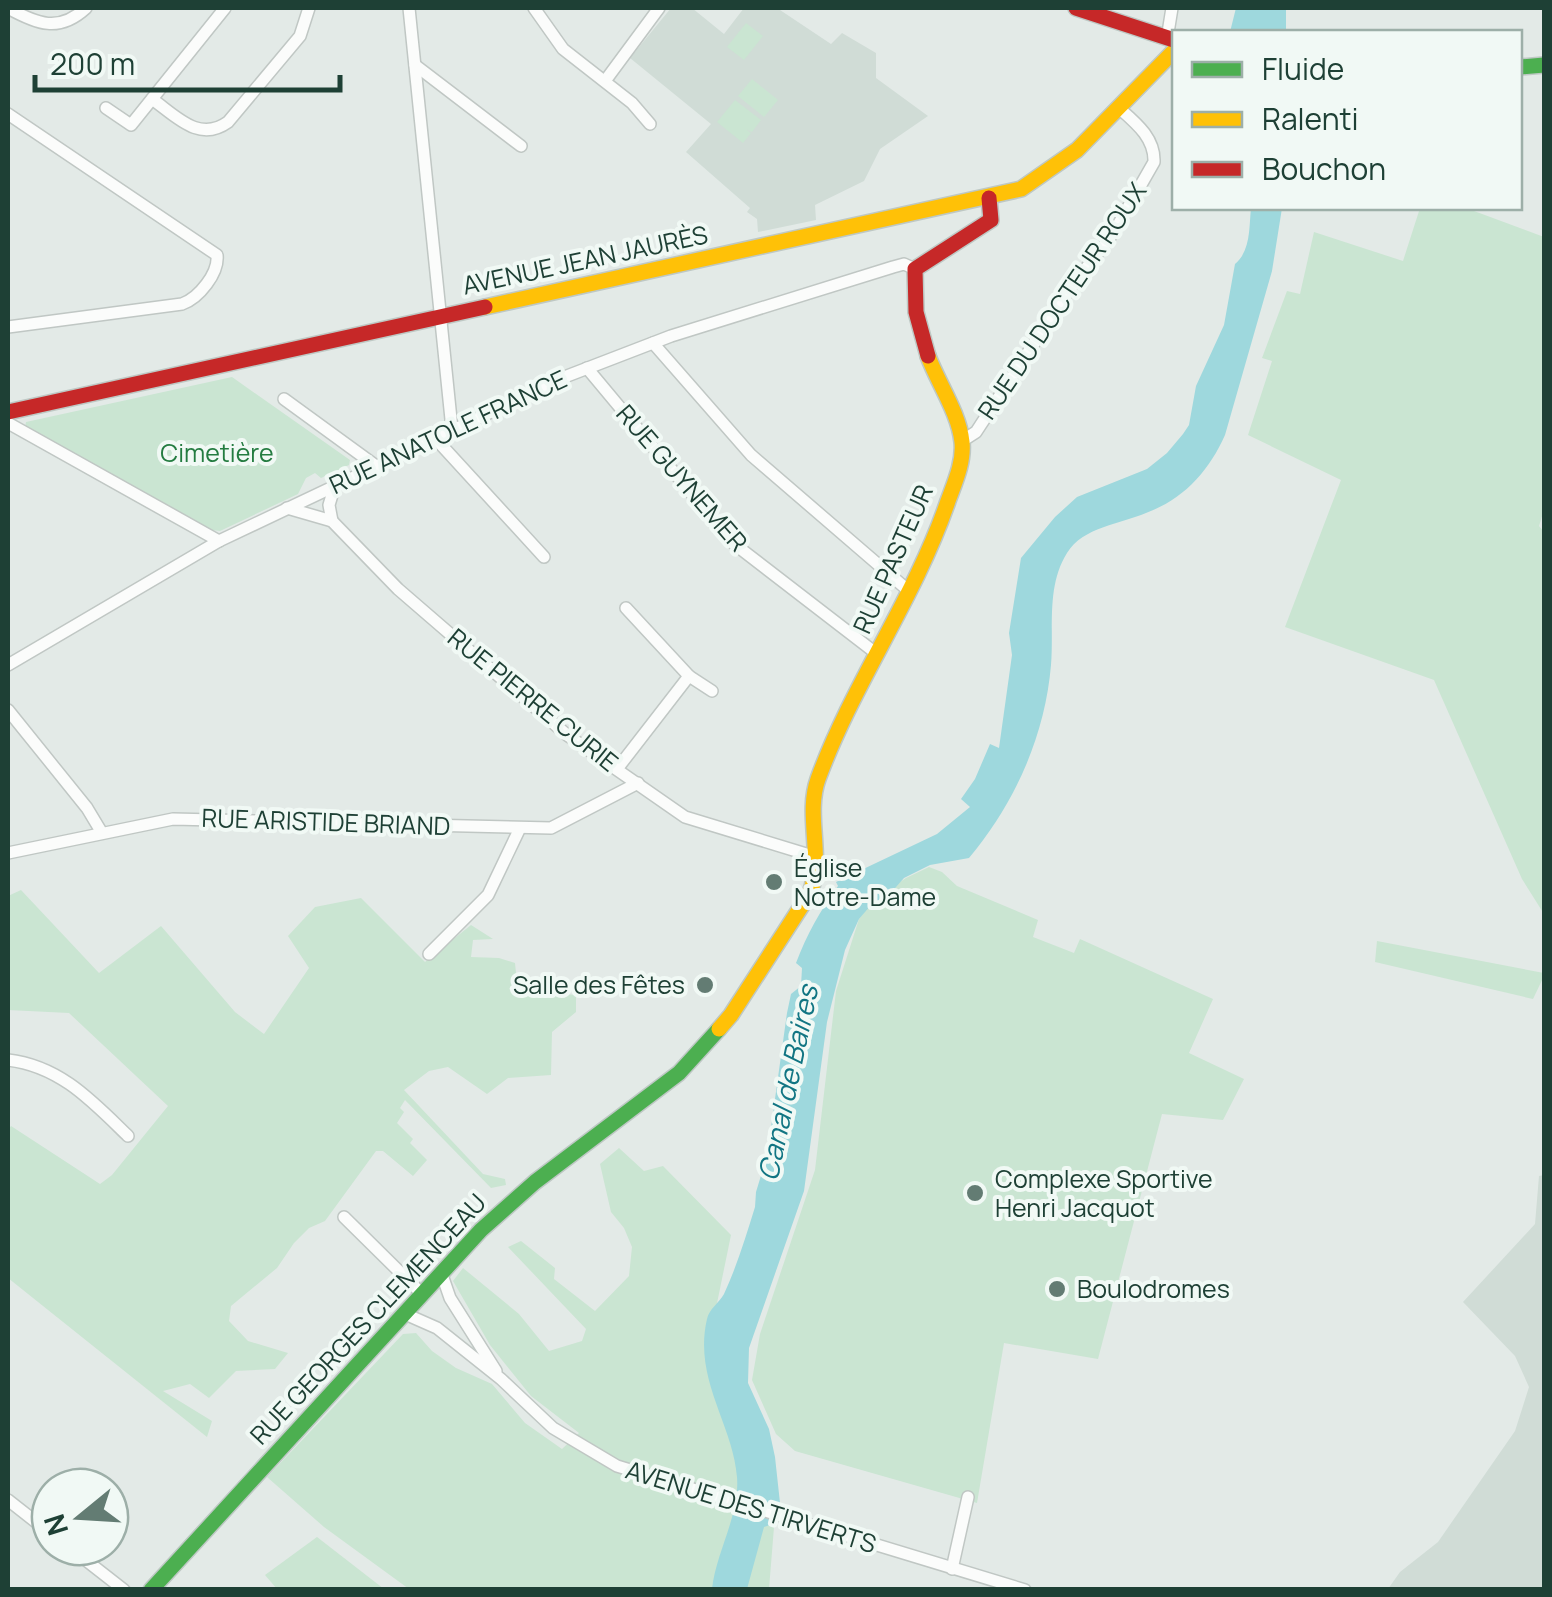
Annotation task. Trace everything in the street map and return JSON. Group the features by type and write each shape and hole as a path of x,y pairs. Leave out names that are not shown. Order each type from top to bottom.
{"main road":[{"path":"1076,8 1169,49"},
{"name":"AVENUE JEAN JAURÈS","path":"8,412 1021,190 1077,150 1138,88 1169,49"},
{"name":"AVENUE JEAN JAURÈS","path":"1138,88 1169,49"},
{"path":"962,441 916,326 912,292 915,269 991,220 990,198"},
{"name":"RUE PASTEUR","path":"816,878 814,786 943,518 961,466 962,441"},
{"name":"RUE GEORGES CLEMENCEAU","path":"152,1590 168,1582 240,1494 481,1230 536,1182 679,1073 737,1007 816,878"}],"street":[{"path":"8,8 30,20 52,25 70,21 86,8"},
{"path":"106,108 131,125 225,8"},
{"path":"152,99 196,130 218,129 300,36 309,8"},
{"path":"409,8 452,428"},
{"path":"534,8 563,48 632,103 650,124"},
{"path":"604,81 659,8"},
{"path":"1169,49 1172,8"},
{"path":"415,65 521,146"},
{"name":"RUE DU DOCTEUR ROUX","path":"962,441 976,432 1067,292 1114,232 1154,162 1147,136 1119,108"},
{"path":"8,114 216,255 219,262 190,301 182,304 8,327"},
{"name":"RUE ANATOLE FRANCE","path":"8,665 219,542 452,428 587,368 652,343 904,264 915,269"},
{"path":"652,343 750,456 910,592"},
{"name":"RUE GUYNEMER","path":"587,368 733,543 877,654"},
{"path":"284,399 376,466"},
{"path":"8,423 219,542"},
{"path":"434,438 544,557"},
{"path":"332,521 329,505 335,485"},
{"name":"RUE PIERRE CURIE","path":"287,508 332,521 398,588 567,734 696,822 816,857"},
{"path":"626,608 689,676 712,691"},
{"path":"617,769 689,676"},
{"path":"8,710 87,808 102,833"},
{"name":"RUE ARISTIDE BRIAND","path":"8,853 153,822 192,818 520,828 560,825 638,783"},
{"path":"430,954 488,895 520,828"},
{"path":"8,1060 58,1074 128,1136"},
{"path":"344,1217 420,1293"},
{"name":"AVENUE DES TIRVERTS","path":"441,1272 450,1298 501,1379"},
{"name":"AVENUE DES TIRVERTS","path":"404,1313 437,1328 501,1379 553,1428 617,1466 1025,1590"},
{"path":"952,1569 968,1497"},
{"path":"8,1500 30,1517"},
{"path":"95,1567 124,1590"}],"shaded area":[{"path":"671,8 692,8 724,34 744,8 777,8 831,44 842,33 876,53 876,78 928,116 880,149 864,181 815,205 816,220 758,232 757,219 747,212 750,208 686,152 711,124 630,58"},
{"path":"1544,1175 1544,1589 1388,1589 1400,1572 1438,1542 1515,1431 1529,1387 1515,1356 1463,1302 1535,1224 1539,1176"}],"green space":[{"path":"746,23 763,36 744,60 727,47"},
{"path":"752,79 778,100 764,117 738,96"},
{"path":"735,100 761,120 752,132 746,129 751,133 743,143 717,122"},
{"path":"1419,210 1471,210 1544,237 1544,510 1539,526 1544,532 1544,914 1522,879 1434,680 1285,627 1341,480 1248,435 1272,361 1262,358 1287,291 1300,294 1314,232 1403,261"},
{"name":"Cimetière","path":"232,377 350,460 349,465 321,478 315,473 306,478 298,494 220,531 25,427 26,422"},
{"name":"Complexe Sportive Henri Jacquot","path":"929,867 942,872 957,886 1038,920 1033,937 1074,953 1080,939 1213,999 1189,1053 1244,1079 1223,1120 1162,1114 1098,1359 1004,1343 977,1503 795,1451 776,1434 752,1380 760,1334 815,1170 836,991 859,919 873,900"},
{"path":"21,890 99,973 161,926 235,1012 264,1034 309,968 288,936 315,907 361,898 425,962 471,925 493,939 473,940 471,957 515,963 517,983 509,989 576,995 576,1012 552,1032 551,1075 508,1078 487,1094 448,1067 429,1071 404,1090 483,1174 505,1179 506,1185 491,1188 405,1100 397,1123 427,1160 413,1176 383,1151 376,1151 325,1221 309,1228 277,1268 231,1306 229,1321 248,1341 288,1353 275,1369 236,1371 209,1398 190,1384 163,1391 212,1421 207,1437 8,1278 11,1126 100,1184 112,1175 168,1106 69,1013 8,1010 8,896"},
{"path":"1377,941 1544,976 1533,999 1375,962"},
{"path":"619,1148 644,1171 663,1166 731,1235 707,1352 774,1527 769,1589 409,1589 324,1527 267,1477 403,1334 416,1333 432,1351 456,1368 492,1384 525,1423 562,1449 579,1433 531,1396 490,1345 453,1281 463,1268 519,1314 549,1351 582,1341 586,1329 508,1247 521,1241 555,1268 554,1279 595,1311 629,1276 632,1247 611,1212 600,1164"},
{"path":"317,1537 384,1589 277,1589 265,1575"}],"water":[{"path":"1236,8 1286,8 1286,30 1230,30"},
{"name":"Canal de Baires","path":"1251,210 1282,210 1272,271 1219,448 1194,482 1172,500 1082,537 1067,553 1054,593 1048,691 1035,743 1014,791 969,858 930,865 904,878 859,919 845,950 827,1022 804,1191 749,1348 748,1383 769,1429 780,1503 773,1524 764,1527 747,1589 712,1589 735,1505 737,1477 729,1438 709,1381 704,1341 707,1319 729,1283 755,1207 767,1156 787,1013 791,994 801,986 802,968 796,963 814,923 838,886 836,882 937,834 970,807 961,799 975,779 990,744 999,748 1012,655 1009,633 1021,558 1077,497 1147,469 1183,434 1189,425 1196,386 1224,325 1235,264 1247,245"}],"traffic: fast":[{"path":"1522,67 1544,65"},
{"path":"151,1590 481,1230 535,1182 679,1073 719,1029"}],"traffic: slow":[{"path":"485,307 1021,189 1077,150 1172,53"},
{"path":"719,1029 810,893 815,865 813,807 818,779 848,709 919,572 958,472 960,431 928,356"}],"traffic: jam":[{"path":"1076,8 1172,39"},
{"path":"928,356 916,312 915,269 991,220 989,198"},
{"path":"8,412 485,307"}],"place":[{"name":"Église Notre-Dame","path":"774,882"},
{"name":"Salle des Fêtes","path":"705,985"},
{"name":"Complexe Sportive Henri Jacquot","path":"975,1193"},
{"name":"Boulodromes","path":"1057,1289"}]}
